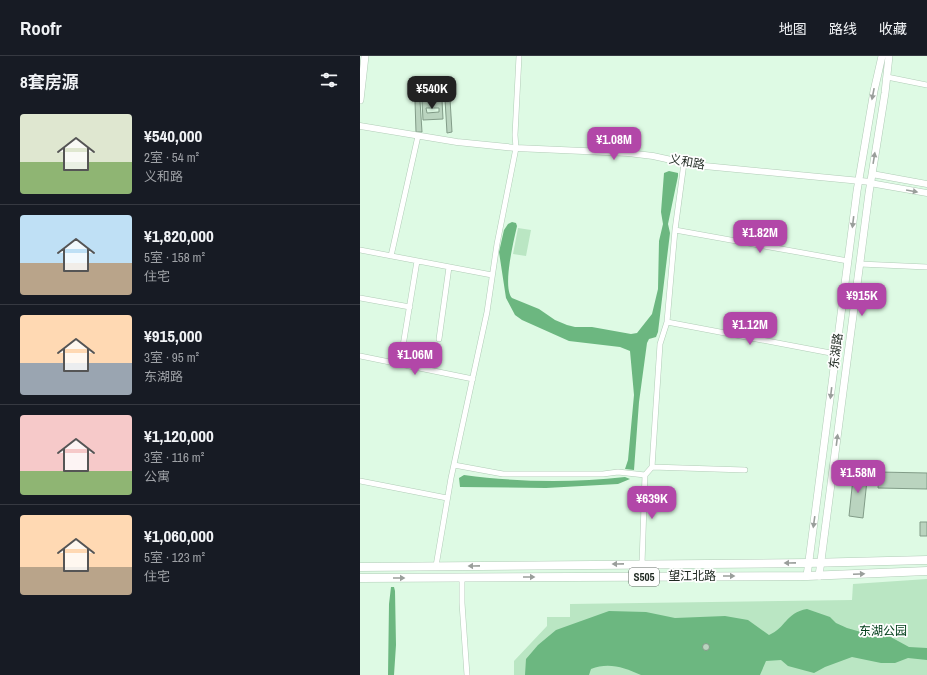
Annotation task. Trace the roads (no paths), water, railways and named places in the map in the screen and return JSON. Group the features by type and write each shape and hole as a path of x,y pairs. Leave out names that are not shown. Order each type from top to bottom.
{"main road":[{"path":"360,100 365,56"},
{"name":"东湖路","path":"807,576 859,181 874,91 882,56"},
{"name":"东湖路","path":"819,576 871,180 889,56"},
{"name":"望江北路","path":"360,567 808,563 927,560"},
{"name":"望江北路","path":"360,578 819,576 927,571"}],"street":[{"path":"436,566 447,498 488,312 492,275 516,148 515,135 519,56"},
{"path":"887,77 927,85"},
{"name":"义和路","path":"360,126 418,136 516,148 628,153 653,156 684,163 859,181 871,180"},
{"path":"391,256 418,136"},
{"path":"642,564 645,475 652,467 660,344 667,322 675,230 684,163"},
{"path":"871,180 927,184"},
{"path":"871,180 927,193"},
{"path":"675,230 848,261"},
{"path":"360,250 492,275"},
{"path":"400,364 417,261"},
{"path":"860,264 927,267"},
{"path":"439,339 449,267"},
{"path":"360,298 410,307"},
{"path":"667,322 836,354"},
{"path":"360,356 473,379"},
{"path":"454,465 485,472 512,474 603,474 618,472 645,475"},
{"path":"652,467 746,470"},
{"path":"360,481 447,498"},
{"path":"462,578 462,603 467,675"}],"park label":[{"name":"东湖公园","path":"883,631"}]}
